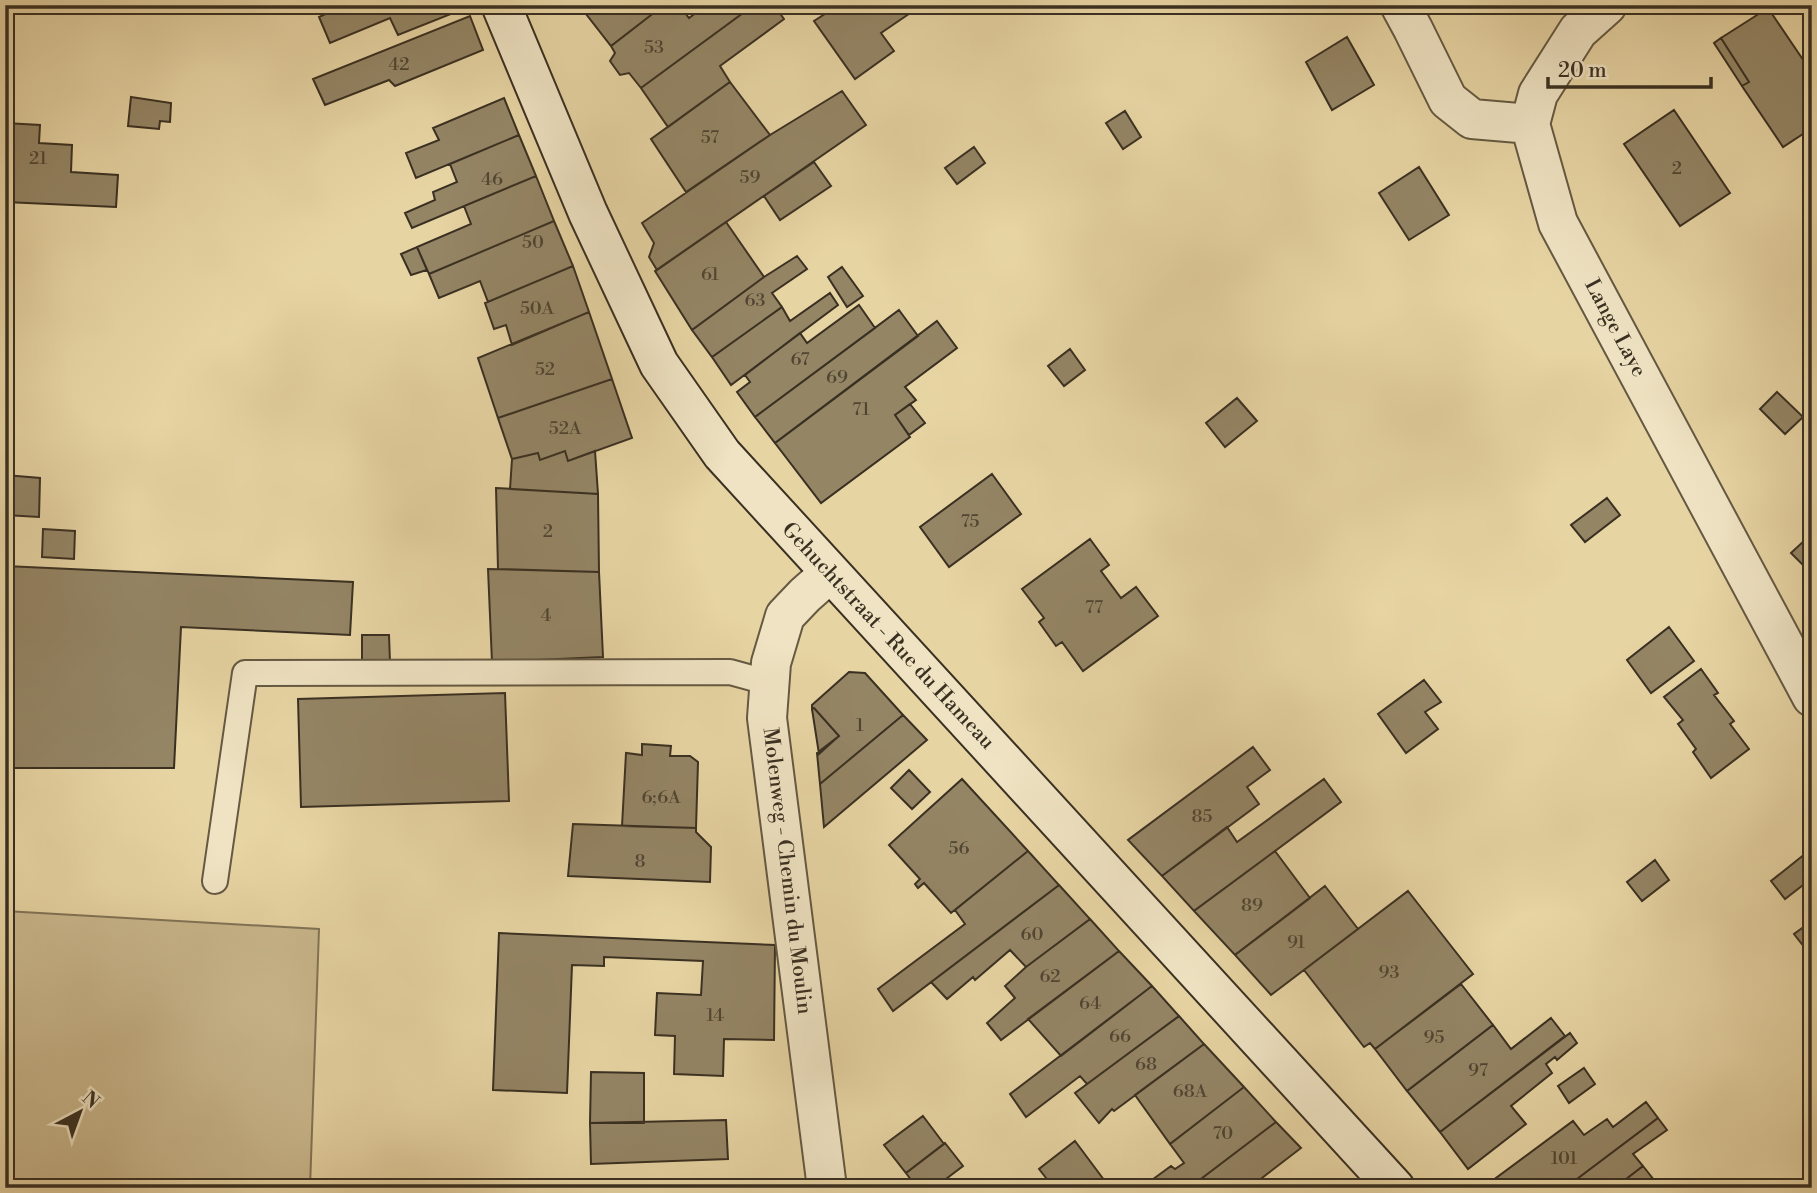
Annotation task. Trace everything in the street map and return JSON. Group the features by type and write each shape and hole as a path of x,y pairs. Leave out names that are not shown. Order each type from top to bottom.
{"street":[{"name":"Gehuchtstraat - Rue du Hameau","path":"500,5 588,213 659,364 722,454 1395,1188"},
{"path":"1400,5 1448,100 1472,119 1530,124 1538,94 1578,31 1607,5"},
{"name":"Lange Laye","path":"1530,124 1558,223 1812,697"},
{"name":"Molenweg - Chemin du Moulin","path":"827,1188 767,718 771,663 786,616 830,573"}],"lane":[{"path":"215,881 245,673 730,672 770,683"}],"shaded area":[{"path":"5,911 319,929 310,1188 5,1188"}],"building":[{"path":"345,5 465,5 466,8 398,35 390,18 330,43 319,17"},
{"path":"579,5 664,5 611,46"},
{"path":"664,5 679,5 689,18 706,5 754,5 641,88 629,73 620,75 610,61 615,53 611,46"},
{"path":"754,5 774,5 784,19 720,66 730,82 668,127 641,88"},
{"path":"839,5 922,5 881,33 894,51 855,79 814,21"},
{"path":"1768,8 1812,73 1812,128 1783,147 1742,86 1749,82 1721,38"},
{"path":"470,16 483,50 395,86 389,80 325,105 313,79"},
{"path":"1347,37 1374,85 1332,110 1306,62"},
{"path":"1721,38 1749,82 1742,86 1714,43"},
{"path":"730,82 770,135 686,192 651,139"},
{"path":"842,91 866,125 657,270 649,257 654,243 642,223 770,135"},
{"path":"131,97 171,103 170,122 160,121 159,129 128,126"},
{"path":"504,98 519,135 416,178 406,153 439,140 433,128"},
{"path":"1674,110 1730,193 1680,226 1624,144"},
{"path":"1125,111 1141,137 1123,149 1106,123"},
{"path":"5,123 40,125 39,143 72,145 71,172 118,175 116,207 5,202"},
{"path":"519,135 536,176 412,228 405,213 435,200 433,192 457,182 450,164"},
{"path":"974,147 985,163 957,184 945,168"},
{"path":"814,162 831,186 780,220 764,196"},
{"path":"1419,167 1449,215 1409,240 1379,193"},
{"path":"536,176 554,221 429,274 417,247 471,224 464,206"},
{"path":"554,221 573,266 488,302 480,281 439,298 429,274"},
{"path":"726,222 764,277 692,330 655,271"},
{"path":"417,247 427,270 411,275 401,254"},
{"path":"797,256 807,269 772,293 782,307 712,357 692,330"},
{"path":"573,266 589,312 512,345 506,325 494,329 485,303"},
{"path":"842,267 863,296 847,307 828,277"},
{"path":"830,293 838,305 731,385 712,357 782,307 790,321"},
{"path":"859,305 875,328 755,417 737,392 750,382 745,375 800,333 807,343"},
{"path":"899,310 918,336 775,443 755,417"},
{"path":"589,312 612,379 498,418 478,358"},
{"path":"937,321 957,348 905,387 916,400 895,415 910,437 821,503 775,443"},
{"path":"1070,349 1085,370 1064,386 1048,366"},
{"path":"612,379 632,438 568,461 565,451 540,460 538,453 512,459 498,418"},
{"path":"1777,392 1803,417 1785,434 1760,409"},
{"path":"1237,398 1257,421 1225,447 1206,423"},
{"path":"910,404 925,423 909,435 895,415"},
{"path":"565,451 568,461 595,451 598,494 510,489 512,459 538,453 540,460"},
{"path":"992,474 1021,514 949,567 920,527"},
{"path":"5,475 40,478 39,517 5,515"},
{"path":"496,488 598,494 599,572 498,569"},
{"path":"1607,498 1620,515 1585,542 1571,525"},
{"path":"43,529 75,531 74,559 42,557"},
{"path":"1807,538 1812,542 1812,574 1791,553"},
{"path":"1090,539 1109,565 1101,571 1121,598 1136,587 1158,616 1083,671 1062,642 1056,646 1039,622 1044,618 1022,589"},
{"path":"5,566 353,582 350,635 181,627 174,768 5,768"},
{"path":"488,569 599,572 603,657 492,662"},
{"path":"1669,627 1694,661 1651,693 1627,660"},
{"path":"362,635 389,635 390,662 362,663"},
{"path":"1701,669 1718,693 1714,695 1734,721 1730,724 1749,749 1711,778 1693,752 1696,749 1678,724 1683,720 1664,697"},
{"path":"849,672 865,673 903,715 820,784 817,753 839,736 814,708 812,709 812,705"},
{"path":"1424,680 1441,702 1425,712 1438,729 1406,753 1378,714"},
{"path":"505,693 509,801 301,807 298,699"},
{"path":"814,708 839,736 819,754 812,709"},
{"path":"903,715 927,740 824,827 820,784"},
{"path":"642,744 671,746 670,756 690,756 698,762 696,828 622,826 626,753 642,755"},
{"path":"1253,747 1270,770 1247,787 1259,804 1162,876 1128,840"},
{"path":"909,770 930,792 912,809 891,788"},
{"path":"962,779 1028,851 951,913 924,883 918,888 915,884 920,879 889,845"},
{"path":"1324,779 1341,802 1194,911 1162,876 1227,827 1237,842"},
{"path":"573,824 696,828 696,832 711,847 710,882 568,876"},
{"path":"1028,851 1059,885 893,1011 878,989 965,924 955,910"},
{"path":"1275,851 1310,898 1235,955 1194,911"},
{"path":"1805,854 1812,863 1812,878 1785,899 1771,881"},
{"path":"1655,860 1669,880 1642,901 1627,882"},
{"path":"1059,885 1090,919 1026,967 1010,950 975,980 973,977 947,999 931,982"},
{"path":"1325,886 1358,929 1271,995 1235,955"},
{"path":"1408,891 1473,974 1375,1049 1370,1043 1364,1047 1304,970"},
{"path":"1090,919 1119,951 1001,1040 987,1023 1015,998 1005,986"},
{"path":"1812,921 1812,957 1794,934"},
{"path":"499,933 775,945 774,1040 724,1039 723,1076 674,1074 675,1036 655,1035 657,993 701,995 703,961 604,957 604,966 572,965 567,1093 493,1090"},
{"path":"1119,951 1152,986 1061,1056 1028,1019"},
{"path":"1461,984 1493,1025 1407,1091 1375,1049"},
{"path":"1152,986 1179,1016 1087,1084 1080,1076 1026,1117 1010,1094"},
{"path":"1179,1016 1204,1044 1114,1111 1112,1109 1099,1123 1075,1093"},
{"path":"1551,1018 1565,1036 1440,1132 1407,1091 1493,1025 1511,1049"},
{"path":"1570,1033 1577,1043 1557,1060 1555,1057 1546,1064 1552,1073 1511,1106 1526,1124 1468,1169 1440,1132"},
{"path":"1204,1044 1244,1087 1170,1144 1135,1095"},
{"path":"1584,1068 1595,1084 1569,1103 1558,1086"},
{"path":"591,1072 644,1073 644,1123 590,1123"},
{"path":"1244,1087 1276,1122 1189,1188 1141,1188 1171,1166 1175,1169 1184,1163 1170,1144"},
{"path":"1646,1102 1658,1118 1565,1188 1494,1188 1492,1181 1573,1121 1584,1135 1607,1119 1613,1127"},
{"path":"923,1116 944,1144 906,1173 884,1145"},
{"path":"1658,1118 1667,1130 1633,1154 1643,1166 1621,1183 1625,1188 1565,1188"},
{"path":"726,1120 728,1159 591,1164 590,1123"},
{"path":"1276,1122 1301,1148 1249,1188 1189,1188"},
{"path":"1075,1141 1110,1188 1054,1188 1039,1169"},
{"path":"945,1143 963,1166 934,1188 917,1188 906,1173"},
{"path":"1643,1166 1654,1180 1644,1188 1625,1188 1621,1183"}]}
